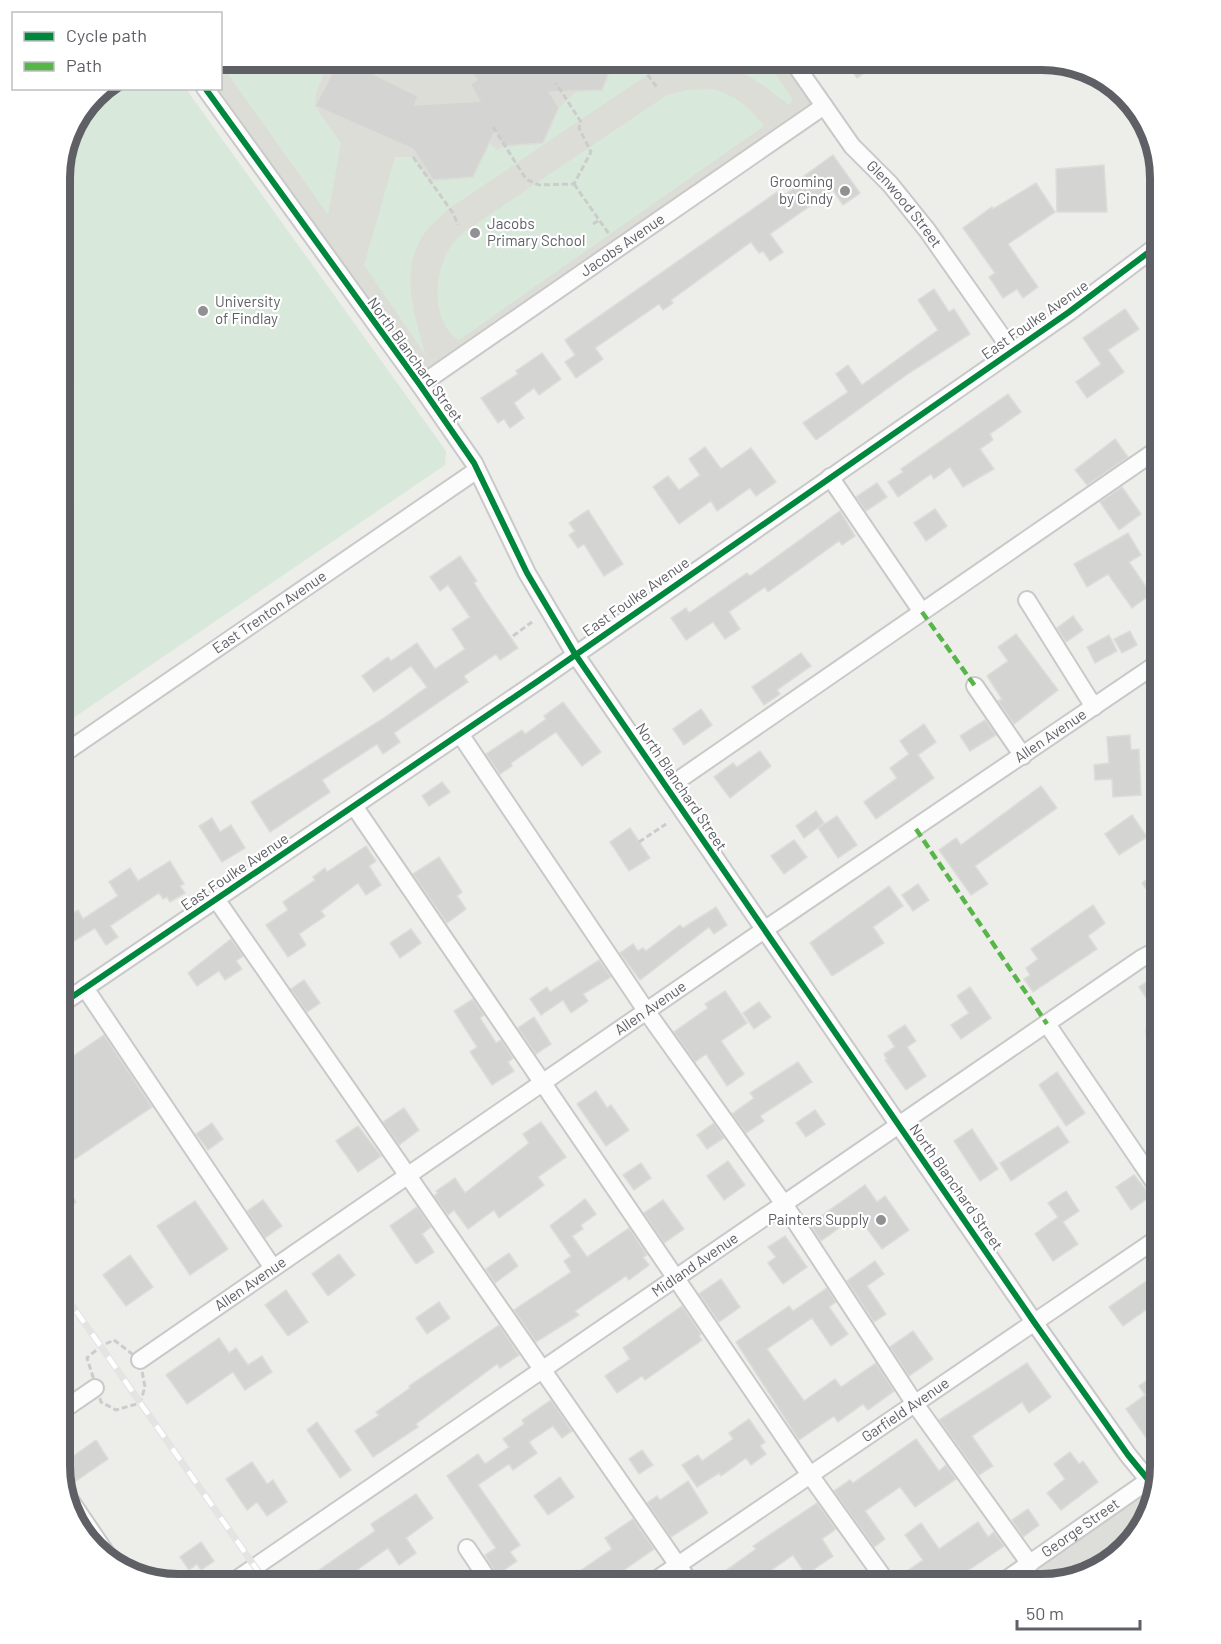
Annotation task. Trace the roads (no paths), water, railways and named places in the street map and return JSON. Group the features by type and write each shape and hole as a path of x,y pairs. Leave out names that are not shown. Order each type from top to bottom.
{"street":[{"name":"Glenwood Street","path":"799,71 863,159 890,184 927,230 1012,351"},
{"name":"North Blanchard Street","path":"206,90 420,385 477,471 527,573 575,654 1034,1322 1128,1455 1150,1476"},
{"name":"Jacobs Avenue","path":"420,385 824,106"},
{"name":"East Foulke Avenue","path":"70,998 460,734 1012,351 1150,251"},
{"path":"667,788 1150,455"},
{"name":"East Trenton Avenue","path":"71,749 477,471"},
{"path":"830,477 922,612"},
{"path":"1027,600 1094,707"},
{"name":"Allen Avenue","path":"140,1360 764,930 1150,669"},
{"path":"975,686 1023,756"},
{"path":"460,734 647,1012 784,1204 915,1404 1029,1564"},
{"path":"354,806 541,1084 881,1574"},
{"path":"216,899 409,1174 684,1574"},
{"name":"Midland Avenue","path":"246,1573 541,1368 1150,954"},
{"path":"85,988 273,1268"},
{"path":"1047,1024 1150,1176"},
{"name":"Garfield Avenue","path":"665,1574 1150,1243"},
{"path":"70,1405 95,1388"},
{"name":"George Street","path":"1015,1574 1149,1483"},
{"path":"467,1548 484,1573"}],"railway":[{"path":"70,1302 259,1573"}],"place":[{"name":"Grooming by Cindy","path":"845,191"},
{"name":"Jacobs Primary School","path":"475,233"},
{"name":"University of Findlay","path":"203,311"},
{"name":"Painters Supply","path":"881,1220"}]}
